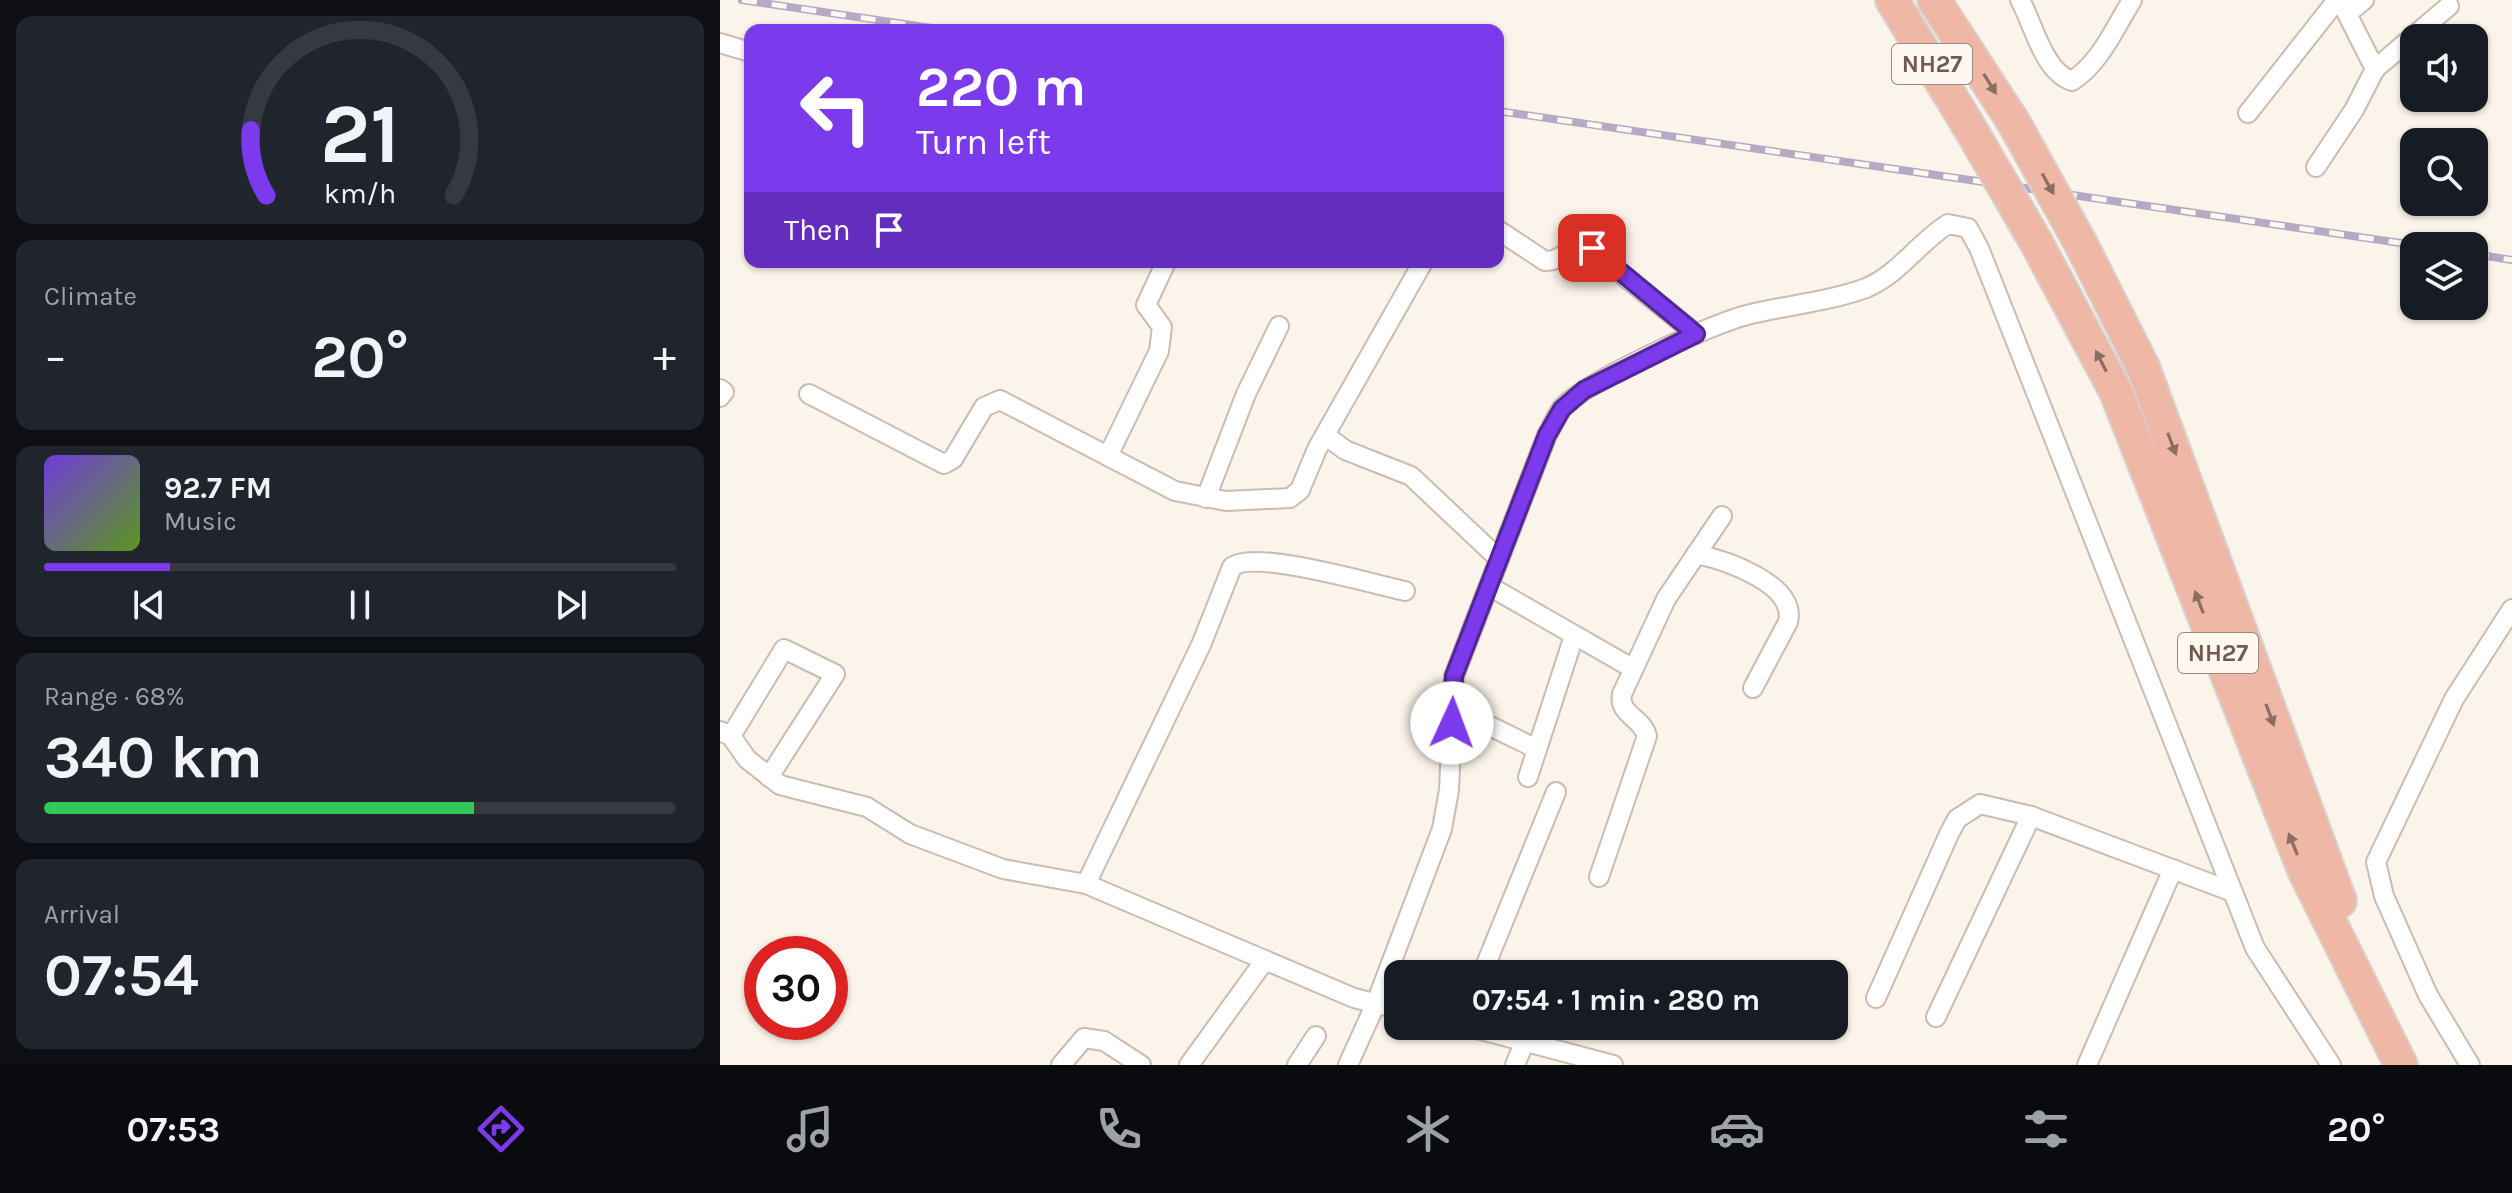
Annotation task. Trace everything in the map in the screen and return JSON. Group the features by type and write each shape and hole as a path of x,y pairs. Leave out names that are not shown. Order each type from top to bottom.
{"highway":[{"name":"NH27","path":"1892,0 2036,242 2116,392 2304,870 2401,1065"},
{"name":"NH27","path":"1934,0 2014,123 2082,246 2143,367 2334,888 2422,1065"}],"street":[{"path":"2020,0 2052,67 2062,77 2072,81 2084,73 2097,57 2132,0"},
{"path":"2248,113 2342,4 2364,0"},
{"path":"2342,4 2375,69"},
{"path":"2316,167 2354,110 2375,69 2449,6"},
{"path":"720,43 744,50"},
{"path":"1348,1065 1376,1003 1442,829 1449,790 1454,676 1547,435 1562,409 1584,390 1696,334 1747,315 1786,309 1867,287 1892,272 1948,224 1968,228 1985,261 2255,948 2331,1065"},
{"path":"1504,234 1545,261 1559,258 1576,245 1584,244 1696,334"},
{"path":"1108,456 1163,338 1162,327 1146,305 1158,268"},
{"path":"809,394 944,464 953,459 984,407 1000,400 1175,491 1206,498 1270,500 1296,495 1325,435 1420,268"},
{"path":"1206,498 1246,394 1279,326"},
{"path":"720,389 724,392 720,397"},
{"path":"1325,435 1345,450 1411,476 1499,559"},
{"path":"1599,877 1647,736 1645,728 1624,710 1620,702 1632,668 1666,599 1722,516"},
{"path":"1696,554 1722,559 1766,581 1790,612 1788,622 1753,688"},
{"path":"1086,884 1201,645 1232,567 1239,561 1264,560 1405,591"},
{"path":"1489,586 1632,668"},
{"path":"2470,1065 2428,995 2384,896 2376,862 2454,699 2512,609"},
{"path":"1528,777 1574,636"},
{"path":"769,777 835,674 784,649 726,733 747,759 769,777 780,785 867,807 910,834 1003,869 1086,884 1354,998 1384,1005"},
{"path":"1452,723 1492,727 1537,749"},
{"path":"1488,960 1556,792"},
{"path":"1876,998 1957,819 1980,804 2031,816 2233,892"},
{"path":"1936,1017 2031,816"},
{"path":"2087,1065 2173,869"},
{"path":"1189,1065 1265,960"},
{"path":"1297,1065 1316,1036"},
{"path":"1061,1065 1084,1038 1093,1037 1141,1065"},
{"path":"1521,1040 1613,1065"},
{"path":"1515,1065 1525,1041"}],"railway":[{"path":"742,0 904,24"},
{"path":"1504,112 2400,243"},
{"path":"2488,256 2512,260"}],"route":[{"path":"1452,723 1454,676 1547,435 1562,409 1584,390 1696,334 1592,248"}]}
